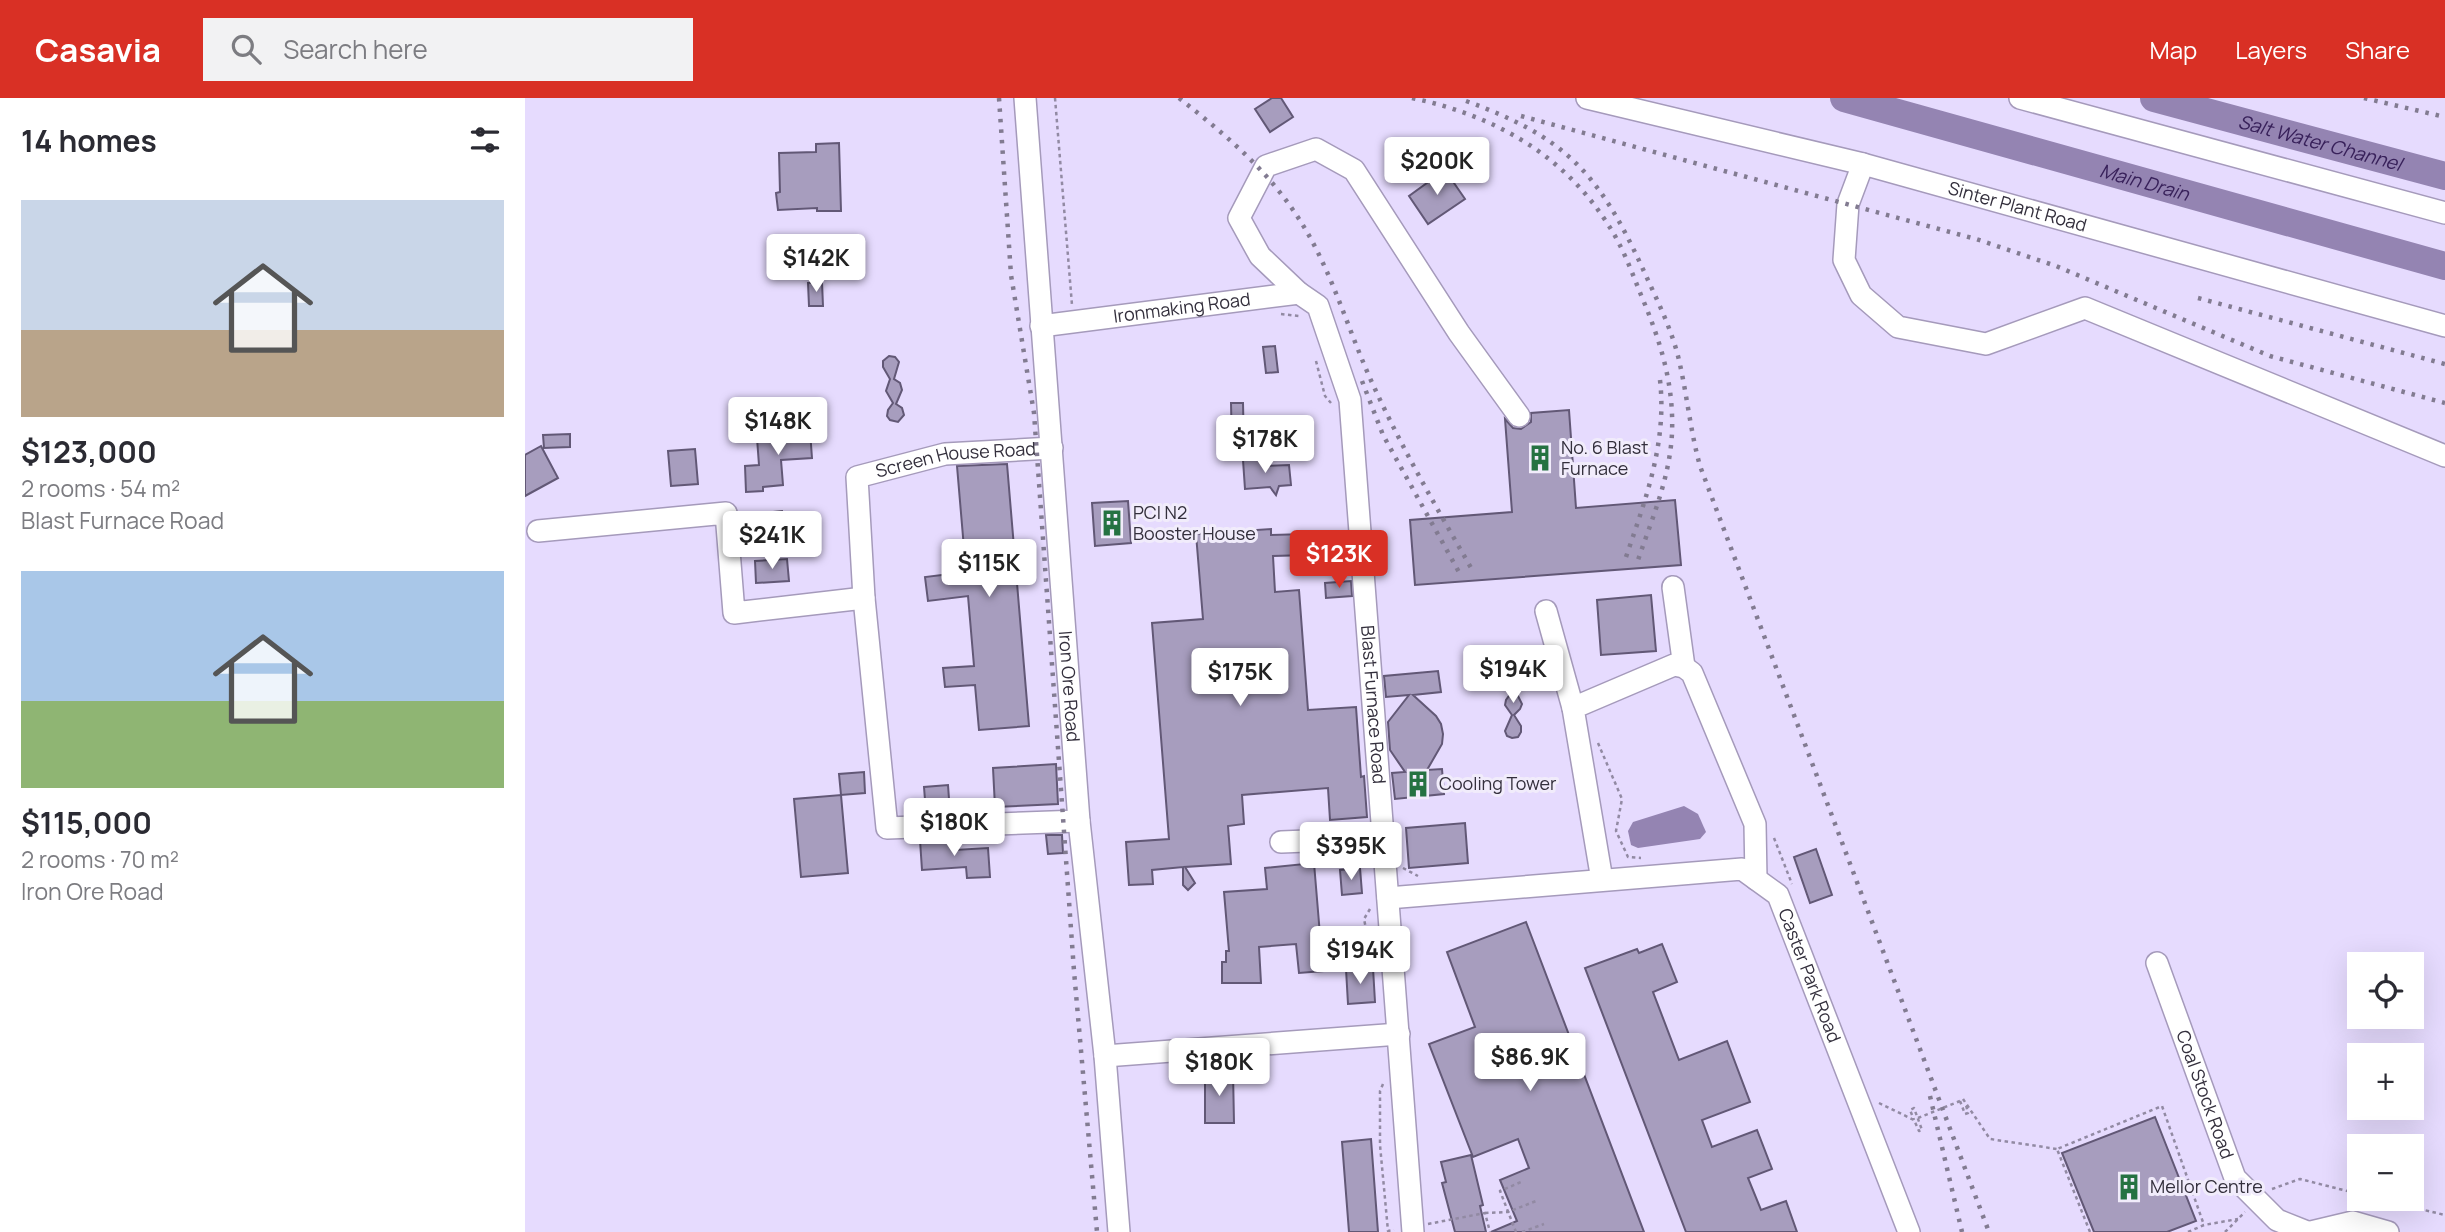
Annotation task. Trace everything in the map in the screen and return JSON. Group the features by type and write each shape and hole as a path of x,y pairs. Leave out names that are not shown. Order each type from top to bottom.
{"street":[{"name":"Iron Ore Road","path":"1025,98 1079,821 1105,1056 1119,1232"},
{"name":"Sinter Plant Road","path":"1587,98 1863,164 2445,326"},
{"path":"2019,98 2445,214"},
{"path":"1299,293 1260,256 1239,218 1266,166 1316,149 1354,170 1459,333 1519,416"},
{"path":"1863,164 1849,204 1844,260 1861,295 1898,327 1986,344 2085,308 2445,456"},
{"name":"Ironmaking Road","path":"1041,326 1299,293"},
{"name":"Blast Furnace Road","path":"1299,293 1318,306 1350,400 1413,1232"},
{"name":"Screen House Road","path":"1052,448 945,454 857,477 864,598 887,828 1079,821"},
{"path":"538,531 726,513 734,613 864,598"},
{"path":"1673,587 1684,667"},
{"path":"1546,611 1573,708 1602,880"},
{"path":"1573,708 1674,665 1684,667 1692,673 1755,824 1756,879"},
{"path":"1281,842 1384,838"},
{"name":"Caster Park Road","path":"1388,898 1742,869 1778,895 1909,1232"},
{"name":"Coal Stock Road","path":"2157,963 2235,1178 2277,1220 2309,1232"},
{"path":"1105,1056 1399,1034"},
{"path":"2309,1232 2353,1222 2388,1232"}],"path":[{"path":"1597,740 1622,799 1616,831 1628,857 1647,859 1649,877"},
{"path":"1879,1103 1916,1119 1960,1101 1965,1114 1968,1113 1963,1099 1990,1139 2057,1149 2162,1107 2204,1225"},
{"path":"2057,1149 2090,1232"},
{"path":"2225,1232 2272,1189 2300,1179 2347,1191"},
{"path":"1516,1232 1500,1191 1521,1182"},
{"path":"1485,1213 1509,1212 1536,1201"},
{"path":"2424,1210 2445,1215"},
{"path":"2187,1232 2204,1225 2238,1219"},
{"path":"1522,1232 1544,1224"}],"shaded area":[{"path":"1684,806 1698,814 1706,832 1700,839 1638,848 1631,845 1628,831 1633,822"}],"building":[{"path":"1272,98 1281,98 1293,117 1270,132 1255,109"},
{"path":"839,143 841,211 817,211 817,208 778,210 776,193 780,192 779,153 816,152 816,144"},
{"path":"1445,170 1465,199 1428,224 1409,196"},
{"path":"822,282 823,306 809,306 808,283"},
{"path":"1275,346 1278,372 1266,373 1263,347"},
{"path":"889,356 895,357 899,362 894,379 900,383 902,390 896,404 902,408 904,415 898,422 887,416 893,403 886,391 890,379 883,367 883,361"},
{"path":"1231,403 1243,403 1244,448 1232,448"},
{"name":"No. 6 Blast Furnace","path":"1569,410 1576,508 1675,500 1681,565 1415,585 1410,520 1512,512 1505,419 1513,428 1521,429 1531,422 1531,413"},
{"path":"809,417 812,458 781,460 783,485 763,487 763,491 746,492 745,466 759,465 757,438 797,435 796,418"},
{"path":"570,434 570,447 544,448 543,435"},
{"path":"541,446 558,478 525,496 525,455"},
{"path":"695,449 698,484 671,486 668,451"},
{"path":"1266,458 1266,466 1289,465 1291,485 1279,486 1276,495 1270,487 1245,489 1243,460"},
{"path":"1007,464 1029,726 979,730 975,685 945,687 943,668 974,666 968,596 928,601 925,577 966,572 957,466"},
{"name":"PCI N2 Booster House","path":"1128,501 1131,543 1095,546 1092,503"},
{"path":"782,511 784,530 766,532 764,513"},
{"path":"1271,529 1271,535 1307,534 1308,555 1273,556 1275,592 1299,590 1308,710 1356,707 1367,817 1330,820 1328,788 1242,795 1244,824 1228,826 1231,864 1185,867 1195,883 1188,890 1183,885 1183,867 1152,870 1153,884 1129,885 1126,842 1169,839 1152,623 1203,619 1196,534"},
{"path":"787,559 789,581 756,583 755,561"},
{"path":"1351,581 1352,596 1326,598 1325,583"},
{"path":"1651,595 1656,651 1601,655 1597,600"},
{"path":"1438,671 1441,692 1413,695 1441,724 1442,744 1427,770 1442,769 1444,794 1395,799 1392,773 1405,772 1390,750 1388,722 1409,695 1386,697 1384,676"},
{"path":"1514,673 1520,678 1516,692 1522,704 1514,715 1521,726 1521,732 1518,737 1512,738 1507,736 1505,731 1512,715 1505,705 1511,693 1504,686 1503,680 1506,675"},
{"path":"1056,764 1058,804 995,807 993,768"},
{"path":"864,772 865,793 841,795 839,774"},
{"path":"948,785 950,813 926,813 924,787"},
{"path":"841,795 848,873 801,877 794,799"},
{"path":"1465,823 1468,863 1409,868 1406,828"},
{"path":"1046,835 1062,835 1063,853 1048,854"},
{"path":"954,839 955,850 988,848 990,877 967,878 966,867 922,870 920,840"},
{"path":"1816,849 1832,895 1810,903 1794,857"},
{"path":"1314,863 1323,971 1299,973 1296,944 1259,947 1261,983 1222,983 1222,962 1226,962 1226,951 1229,951 1224,892 1267,889 1265,868"},
{"path":"1360,868 1362,893 1342,895 1340,870"},
{"path":"1526,922 1644,1232 1491,1232 1517,1221 1500,1180 1529,1168 1518,1139 1473,1157 1429,1044 1475,1027 1447,952"},
{"path":"1662,944 1677,982 1653,992 1679,1060 1727,1041 1750,1102 1702,1120 1712,1147 1757,1130 1772,1169 1748,1178 1761,1210 1786,1201 1797,1232 1686,1232 1585,968 1637,949 1639,953"},
{"path":"1373,968 1375,1002 1348,1004 1346,969"},
{"path":"1205,1072 1233,1072 1234,1123 1205,1123"},
{"name":"Mellor Centre","path":"2155,1117 2196,1221 2167,1232 2094,1232 2062,1153"},
{"path":"1371,1139 1378,1232 1349,1232 1342,1142"},
{"path":"1471,1155 1483,1205 1480,1206 1486,1232 1455,1232 1442,1183 1446,1182 1441,1162"}],"waterway":[{"name":"Main Drain","path":"1844,98 2445,266"},
{"name":"Salt Water Channel","path":"2154,98 2445,176"}],"railway":[{"path":"999,98 1011,275 1034,413 1074,971 1097,1232"},
{"path":"1179,98 1226,136 1255,164 1293,210 1318,252 1386,412 1474,573"},
{"path":"1412,98 1470,115 1523,141 1547,157 1589,198 1622,249 1660,345 1668,379 1672,415 1671,449 1664,482 1638,560"},
{"path":"2364,98 2445,117"},
{"path":"1466,101 1529,129 1554,144 1575,162 1610,206 1642,267 1675,344 1700,466 1989,1232"},
{"path":"1521,116 1976,239 2056,266 2270,356 2445,403"},
{"path":"2198,298 2445,364"},
{"path":"1626,557 1658,448 1660,380"},
{"path":"1362,381 1383,435 1460,574"},
{"path":"1930,1096 1962,1232"}],"place":[{"name":"No. 6 Blast Furnace","path":"1540,458"},
{"name":"PCI N2 Booster House","path":"1112,523"},
{"name":"Cooling Tower","path":"1418,784"},
{"name":"Mellor Centre","path":"2129,1187"}]}
